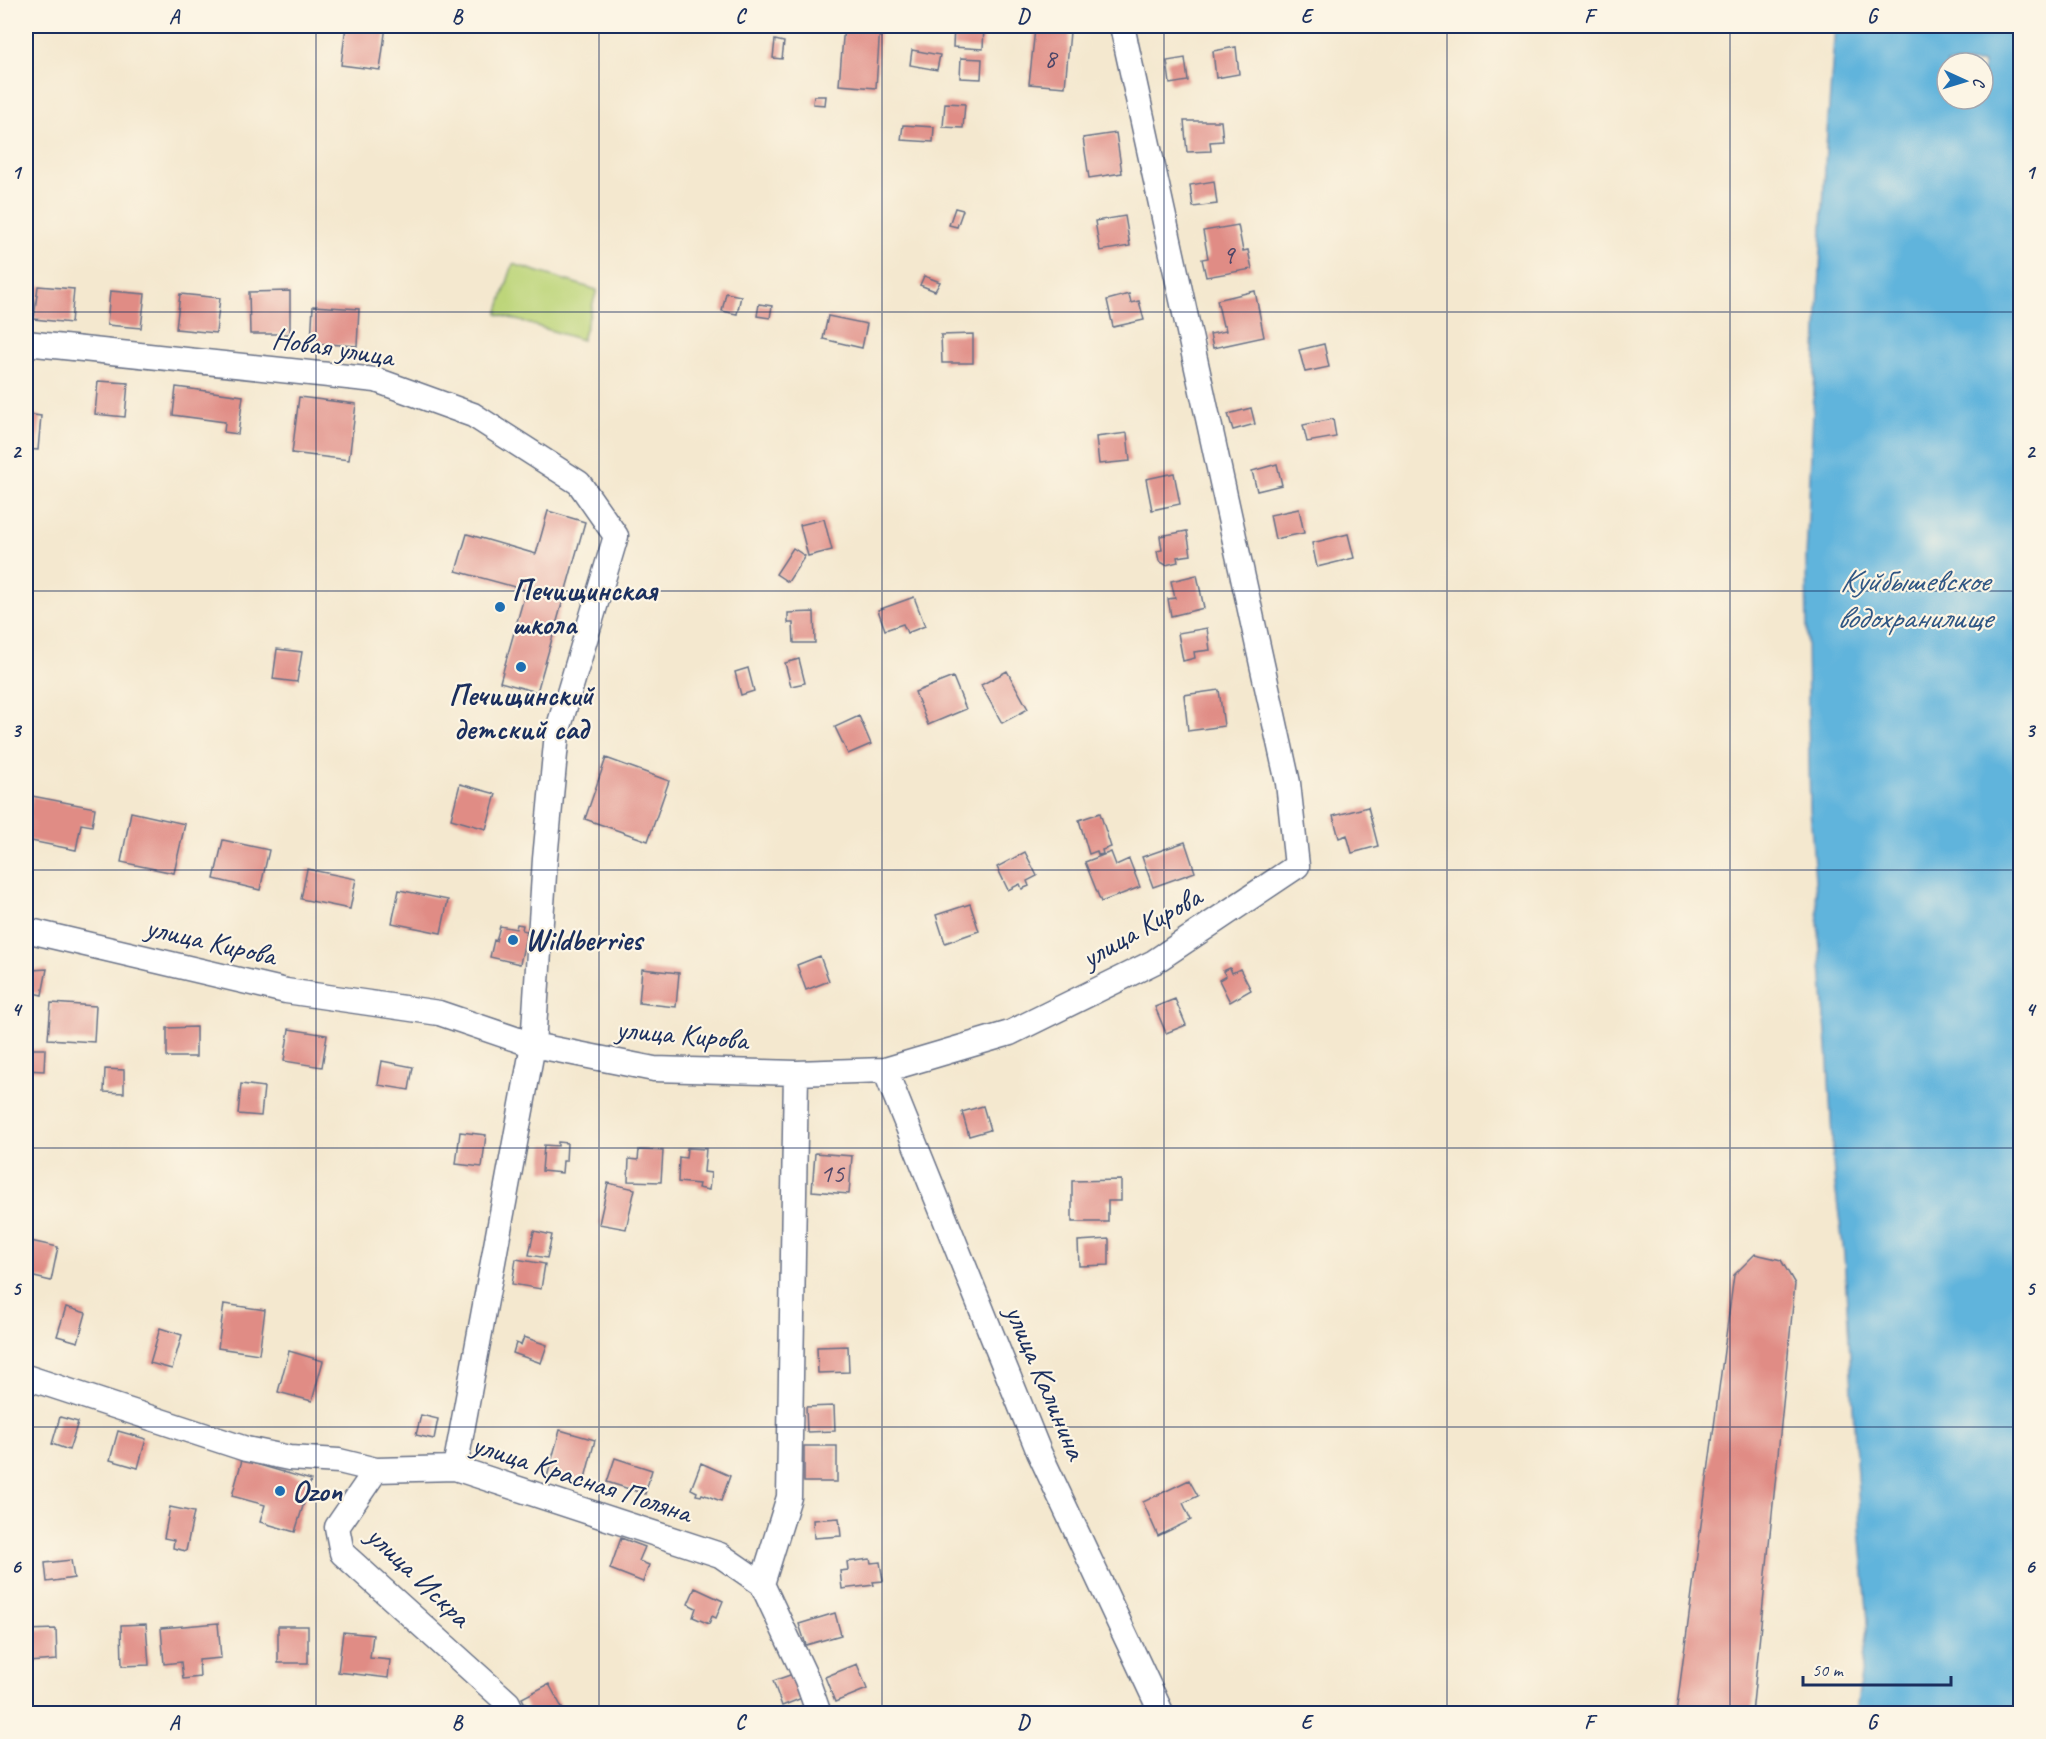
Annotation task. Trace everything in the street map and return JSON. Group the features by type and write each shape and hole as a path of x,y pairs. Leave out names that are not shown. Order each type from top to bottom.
{"street":[{"name":"улица Кирова","path":"26,930 286,991 439,1013 533,1045 654,1069 796,1073 885,1070 1010,1032 1154,962 1297,866 1288,783 1122,26"},
{"name":"Новая улица","path":"26,343 376,380 472,415 579,483 616,536 557,733 545,859 533,1045"},
{"path":"455,1468 533,1045"},
{"name":"улица Калинина","path":"885,1070 1039,1452 1162,1713"},
{"path":"796,1073 789,1497 762,1584 807,1680 819,1713"},
{"name":"улица Красная Поляна","path":"26,1377 246,1449 289,1458 339,1461 376,1470 455,1468 720,1555 762,1584"},
{"name":"улица Искра","path":"376,1470 337,1527 342,1552 508,1703 513,1713"}],"green space":[{"path":"513,264 597,290 582,340 497,314"}],"water":[{"name":"Куйбышевское водохранилище","path":"1835,26 2020,26 2020,1713 1856,1713 1868,1621 1860,1527 1844,1254 1834,1177 1810,809 1806,558 1826,147"}],"building":[{"path":"346,26 386,26 380,70 341,65"},
{"path":"844,26 880,26 876,88 839,85"},
{"path":"954,26 984,26 983,49 953,47"},
{"path":"1035,29 1070,32 1065,87 1029,84"},
{"path":"775,40 784,42 782,59 773,58"},
{"path":"1236,47 1239,74 1216,78 1213,51"},
{"path":"912,50 940,55 937,70 910,65"},
{"path":"961,58 982,59 981,79 960,78"},
{"path":"1185,58 1188,81 1170,84 1167,61"},
{"path":"814,96 826,96 825,105 813,104"},
{"path":"945,103 965,104 963,128 943,127"},
{"path":"1184,121 1221,121 1223,141 1210,142 1211,151 1187,152"},
{"path":"903,125 934,127 933,142 901,140"},
{"path":"1116,133 1122,173 1089,178 1083,138"},
{"path":"1214,181 1217,204 1193,207 1190,185"},
{"path":"955,208 963,210 957,227 949,225"},
{"path":"1125,216 1130,246 1100,251 1095,221"},
{"path":"1238,225 1243,251 1248,250 1252,269 1206,277 1202,259 1208,258 1203,231"},
{"path":"924,276 940,282 935,291 920,285"},
{"path":"38,286 74,289 71,323 34,319"},
{"path":"110,291 145,294 141,328 107,325"},
{"path":"290,291 290,334 250,334 249,292"},
{"path":"1255,291 1264,337 1213,348 1210,334 1226,331 1217,300"},
{"path":"726,293 741,296 737,314 722,311"},
{"path":"180,294 220,298 216,333 176,329"},
{"path":"1129,294 1131,303 1139,301 1144,320 1113,327 1107,300"},
{"path":"759,304 772,306 770,318 757,316"},
{"path":"313,306 359,309 357,346 311,343"},
{"path":"828,316 867,324 862,348 823,339"},
{"path":"973,334 973,363 942,363 941,335"},
{"path":"1324,344 1329,367 1305,372 1299,350"},
{"path":"98,381 128,383 125,417 95,414"},
{"path":"176,387 243,396 238,434 224,432 225,422 173,415"},
{"path":"299,397 356,404 349,460 292,453"},
{"path":"1251,408 1255,424 1233,430 1228,414"},
{"path":"26,414 41,416 38,450 26,449"},
{"path":"1333,419 1336,437 1307,442 1303,425"},
{"path":"1127,433 1130,461 1099,464 1096,437"},
{"path":"1277,464 1282,485 1257,491 1252,471"},
{"path":"1174,473 1180,504 1152,510 1146,479"},
{"path":"1299,509 1304,533 1275,539 1270,515"},
{"path":"548,511 585,522 537,692 500,682 526,590 456,571 467,534 536,554"},
{"path":"824,519 832,550 808,556 800,525"},
{"path":"1187,531 1191,555 1177,557 1178,562 1166,565 1159,561 1157,551 1162,550 1160,536"},
{"path":"1348,534 1354,558 1317,567 1312,543"},
{"path":"793,548 805,556 788,582 776,574"},
{"path":"1197,575 1204,608 1171,616 1168,599 1175,598 1171,581"},
{"path":"914,597 925,626 907,633 903,624 885,630 878,610"},
{"path":"814,612 815,643 794,643 793,623 788,623 788,613"},
{"path":"1207,628 1210,650 1194,652 1195,658 1183,661 1178,633"},
{"path":"277,649 302,652 297,682 273,679"},
{"path":"799,659 805,683 791,686 785,663"},
{"path":"748,668 754,691 741,695 735,672"},
{"path":"1007,671 1028,709 1002,723 981,685"},
{"path":"953,677 966,709 928,725 915,692"},
{"path":"1219,690 1224,726 1188,731 1184,695"},
{"path":"859,716 871,744 848,754 835,727"},
{"path":"606,758 669,781 648,841 585,819"},
{"path":"460,784 496,794 486,829 451,819"},
{"path":"32,796 95,808 92,826 81,824 76,850 26,840"},
{"path":"1368,807 1378,846 1352,853 1347,835 1339,838 1333,816"},
{"path":"131,812 185,824 174,873 121,862"},
{"path":"1100,813 1111,847 1102,850 1103,854 1098,855 1097,851 1089,854 1079,820"},
{"path":"223,840 269,850 260,890 214,879"},
{"path":"1185,842 1195,872 1153,887 1142,857"},
{"path":"1025,852 1037,876 1027,881 1029,886 1022,889 1020,884 1008,890 997,867"},
{"path":"1111,852 1116,865 1129,859 1140,887 1101,902 1085,862"},
{"path":"307,869 356,879 350,909 301,899"},
{"path":"399,890 448,900 441,933 392,923"},
{"path":"970,904 979,931 945,943 936,915"},
{"path":"517,924 523,925 522,930 527,931 520,964 490,957 500,926 516,929"},
{"path":"820,956 829,981 806,990 797,965"},
{"path":"1230,968 1232,973 1240,969 1251,990 1230,1002 1219,980 1226,976 1223,971"},
{"path":"47,969 42,995 29,992 32,970"},
{"path":"642,969 679,973 676,1007 639,1003"},
{"path":"1175,999 1186,1025 1166,1033 1155,1007"},
{"path":"51,1003 96,1006 94,1042 48,1039"},
{"path":"196,1027 196,1057 167,1057 167,1028"},
{"path":"289,1029 327,1035 322,1067 284,1061"},
{"path":"26,1049 45,1049 44,1071 26,1070"},
{"path":"382,1061 413,1067 409,1090 378,1085"},
{"path":"105,1069 124,1070 124,1093 104,1092"},
{"path":"241,1084 264,1087 261,1116 238,1114"},
{"path":"983,1106 990,1130 969,1136 962,1112"},
{"path":"460,1132 486,1135 482,1167 456,1164"},
{"path":"558,1142 567,1143 566,1161 563,1161 562,1173 542,1171 544,1145 558,1146"},
{"path":"687,1148 706,1149 704,1172 711,1173 709,1190 698,1188 699,1184 678,1182 679,1157 686,1158"},
{"path":"639,1150 663,1151 661,1182 628,1181 629,1159 638,1160"},
{"path":"815,1153 852,1156 849,1194 812,1191"},
{"path":"1121,1180 1121,1201 1108,1201 1108,1222 1072,1222 1072,1181"},
{"path":"608,1183 635,1189 626,1229 599,1224"},
{"path":"534,1231 552,1235 547,1258 529,1255"},
{"path":"1109,1239 1109,1265 1079,1266 1078,1241"},
{"path":"26,1240 58,1247 51,1281 26,1275"},
{"path":"1755,1254 1781,1260 1795,1284 1752,1714 1676,1714 1734,1275"},
{"path":"516,1259 545,1264 541,1289 512,1284"},
{"path":"224,1304 265,1310 259,1354 218,1348"},
{"path":"66,1307 86,1313 78,1342 57,1336"},
{"path":"160,1328 182,1335 172,1369 150,1363"},
{"path":"524,1337 547,1345 541,1363 513,1353 516,1343 521,1345"},
{"path":"848,1346 849,1372 818,1373 817,1347"},
{"path":"289,1351 323,1361 312,1401 278,1392"},
{"path":"834,1406 835,1431 807,1432 806,1407"},
{"path":"421,1415 438,1419 434,1439 416,1435"},
{"path":"60,1417 78,1422 69,1450 52,1444"},
{"path":"560,1430 595,1440 583,1486 547,1477"},
{"path":"118,1431 146,1439 138,1468 110,1460"},
{"path":"804,1446 837,1446 837,1482 804,1482"},
{"path":"615,1458 652,1470 645,1494 607,1482"},
{"path":"242,1460 311,1480 295,1532 260,1522 265,1505 232,1496"},
{"path":"701,1463 730,1476 721,1501 702,1494 701,1496 696,1495 697,1492 691,1489"},
{"path":"1189,1480 1198,1496 1183,1503 1191,1520 1158,1536 1143,1502"},
{"path":"170,1507 194,1512 186,1551 173,1548 174,1540 164,1538"},
{"path":"839,1518 841,1536 814,1538 813,1520"},
{"path":"621,1538 645,1547 639,1561 649,1565 643,1582 610,1569"},
{"path":"870,1559 871,1563 880,1562 883,1581 873,1582 874,1585 842,1589 840,1571 848,1570 847,1562"},
{"path":"71,1560 74,1578 47,1582 45,1563"},
{"path":"695,1588 723,1601 716,1618 712,1616 709,1624 693,1617 696,1608 688,1604"},
{"path":"835,1613 841,1635 806,1645 799,1624"},
{"path":"218,1623 221,1658 199,1660 200,1677 183,1679 181,1662 164,1664 161,1628"},
{"path":"146,1624 149,1665 122,1666 121,1625"},
{"path":"278,1626 308,1626 308,1663 278,1663"},
{"path":"56,1629 57,1660 27,1662 26,1630"},
{"path":"343,1632 373,1635 370,1658 390,1660 388,1678 338,1672"},
{"path":"857,1664 867,1689 835,1702 825,1677"},
{"path":"793,1674 802,1698 782,1706 773,1681"},
{"path":"549,1684 562,1708 552,1714 541,1714 539,1710 530,1714 522,1698"}],"place":[{"name":"Печищинская школа","path":"500,607"},
{"name":"Печищинский детский сад","path":"521,667"},
{"name":"Wildberries","path":"513,940"},
{"name":"Ozon","path":"280,1491"}]}
